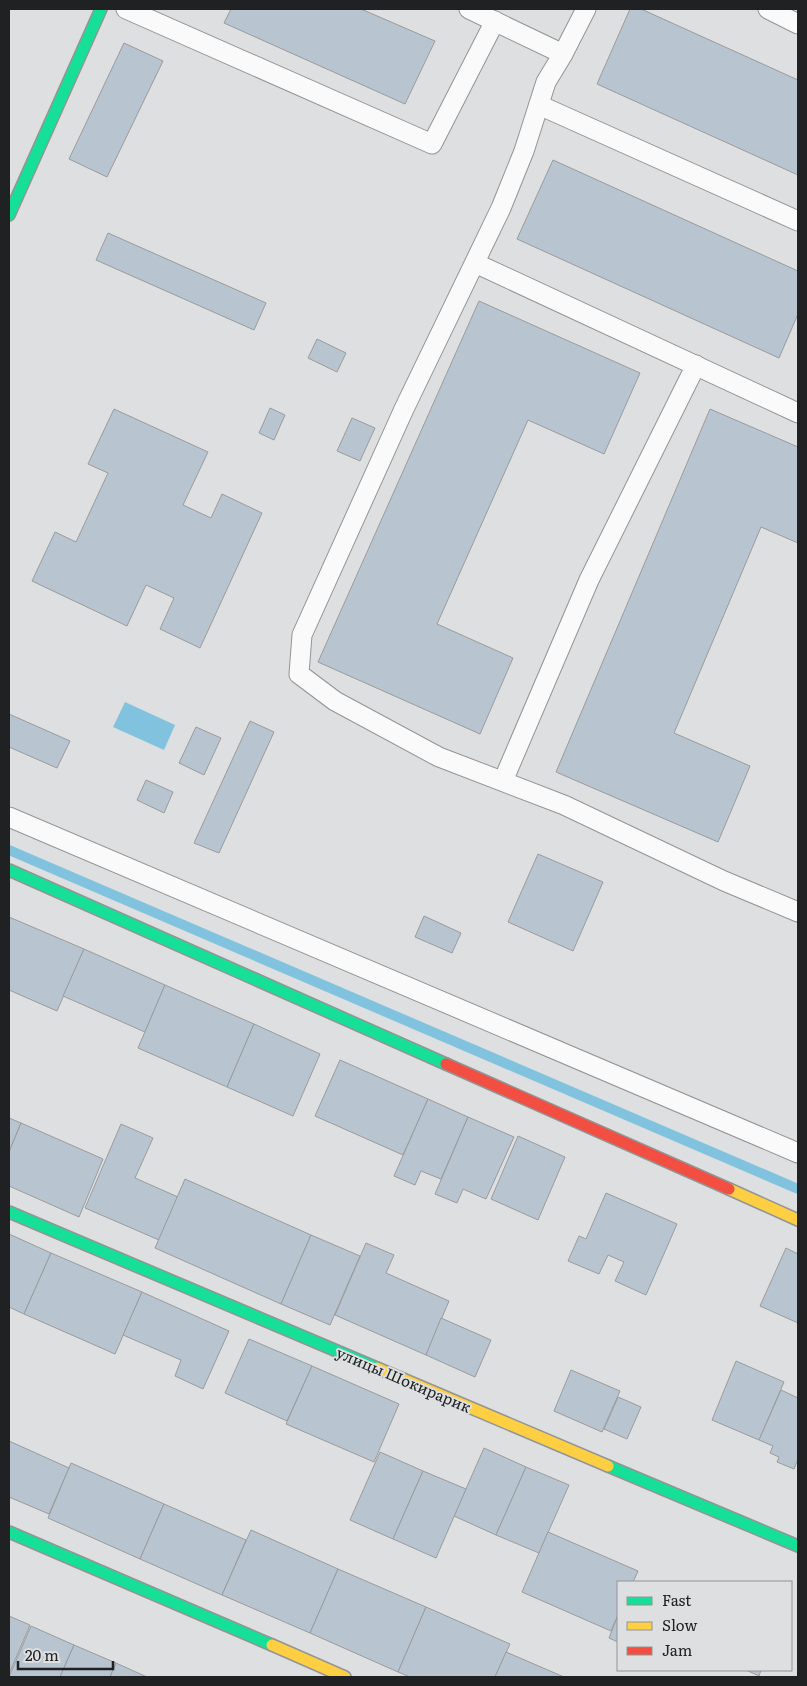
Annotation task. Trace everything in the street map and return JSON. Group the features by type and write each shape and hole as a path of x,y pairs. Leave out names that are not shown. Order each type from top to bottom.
{"street":[{"path":"9,215 101,9"},
{"path":"9,870 798,1220"},
{"name":"улицы Шокирарик","path":"9,1212 798,1546"},
{"path":"9,1532 345,1677"}],"lane":[{"path":"126,9 432,144 495,21"},
{"path":"469,9 563,54"},
{"path":"586,9 546,82 524,151 475,263 395,427 302,635 299,674 335,701 439,757 564,804 724,881 798,912"},
{"path":"768,9 798,24"},
{"path":"539,105 798,221"},
{"path":"475,263 798,413"},
{"path":"503,781 588,580 696,365"},
{"path":"9,817 798,1153"}],"water":[{"path":"125,702 175,725 164,750 113,727"}],"building":[{"path":"231,9 361,9 435,41 405,104 224,23"},
{"path":"630,9 641,9 798,80 798,175 597,84"},
{"path":"124,43 163,61 107,177 69,159"},
{"path":"553,160 798,271 798,314 779,358 517,239"},
{"path":"108,233 266,303 254,330 96,260"},
{"path":"479,301 640,373 604,454 528,420 437,624 513,658 480,734 318,662"},
{"path":"317,339 346,353 337,372 308,358"},
{"path":"270,408 285,415 274,440 259,433"},
{"path":"114,409 208,452 183,505 211,518 222,494 262,513 200,648 160,629 174,598 146,585 127,626 32,581 55,532 76,542 108,473 88,464"},
{"path":"710,409 798,447 798,543 761,527 674,733 750,766 718,842 556,772"},
{"path":"352,418 375,428 360,461 337,451"},
{"path":"9,714 70,741 57,768 9,747"},
{"path":"250,721 274,732 219,853 194,843"},
{"path":"196,727 221,738 204,775 179,763"},
{"path":"146,780 173,792 164,813 137,800"},
{"path":"538,854 603,882 573,951 508,922"},
{"path":"424,916 461,933 452,953 415,937"},
{"path":"9,917 84,949 57,1011 9,990"},
{"path":"84,949 165,985 145,1032 63,996"},
{"path":"165,985 254,1024 227,1087 138,1048"},
{"path":"254,1024 320,1054 293,1116 227,1087"},
{"path":"340,1060 428,1099 403,1155 315,1116"},
{"path":"428,1099 468,1117 441,1179 421,1171 415,1185 394,1176"},
{"path":"468,1117 514,1137 486,1199 463,1189 457,1203 435,1194"},
{"path":"9,1118 21,1123 9,1152"},
{"path":"21,1123 103,1159 79,1217 9,1186 9,1152"},
{"path":"121,1124 153,1138 135,1178 178,1197 159,1240 85,1208"},
{"path":"518,1136 565,1157 538,1220 491,1199"},
{"path":"185,1179 311,1235 281,1304 155,1248"},
{"path":"606,1193 677,1224 646,1295 615,1281 624,1262 608,1255 599,1274 568,1261 579,1236 586,1239"},
{"path":"9,1234 51,1253 24,1314 9,1307"},
{"path":"311,1235 360,1256 330,1325 281,1304"},
{"path":"366,1243 394,1255 386,1273 449,1301 426,1355 335,1315"},
{"path":"786,1248 798,1254 798,1323 760,1306"},
{"path":"51,1253 142,1292 115,1354 24,1314"},
{"path":"142,1292 229,1331 203,1389 175,1376 181,1360 123,1335"},
{"path":"441,1318 491,1340 475,1377 426,1355"},
{"path":"249,1339 312,1366 287,1421 225,1393"},
{"path":"736,1361 784,1382 759,1440 712,1420"},
{"path":"312,1366 399,1404 374,1462 286,1424"},
{"path":"571,1370 620,1391 602,1432 554,1411"},
{"path":"781,1390 798,1398 798,1459 794,1469 777,1462 779,1457 770,1453 773,1446 759,1440"},
{"path":"618,1397 641,1407 627,1439 604,1429"},
{"path":"9,1441 69,1468 49,1514 9,1497"},
{"path":"484,1448 526,1467 496,1535 454,1516"},
{"path":"380,1452 423,1471 393,1539 350,1520"},
{"path":"71,1463 164,1504 140,1559 48,1518"},
{"path":"526,1467 569,1485 539,1553 496,1535"},
{"path":"423,1471 466,1489 436,1558 393,1539"},
{"path":"164,1504 246,1540 222,1595 140,1559"},
{"path":"251,1530 338,1569 310,1633 222,1595"},
{"path":"548,1532 638,1571 633,1581 617,1581 617,1617 611,1631 522,1592"},
{"path":"338,1569 426,1607 398,1672 310,1633"},
{"path":"426,1607 510,1644 495,1677 410,1677 398,1672"},
{"path":"9,1616 30,1625 9,1674"},
{"path":"617,1618 617,1642 609,1638"},
{"path":"31,1626 74,1645 60,1677 9,1677"},
{"path":"74,1645 116,1663 110,1677 60,1677"},
{"path":"506,1652 564,1677 495,1677"},
{"path":"116,1663 147,1677 110,1677"},
{"path":"748,1671 761,1671 759,1676"}],"waterway":[{"path":"9,850 798,1189"}],"traffic: fast":[{"path":"9,215 101,9"},
{"path":"9,870 446,1064"},
{"path":"9,1212 377,1368"},
{"path":"608,1466 798,1546"},
{"path":"9,1532 272,1645"}],"traffic: slow":[{"path":"729,1189 798,1220"},
{"path":"377,1368 608,1466"},
{"path":"272,1645 345,1677"}],"traffic: jam":[{"path":"446,1064 729,1189"}]}
